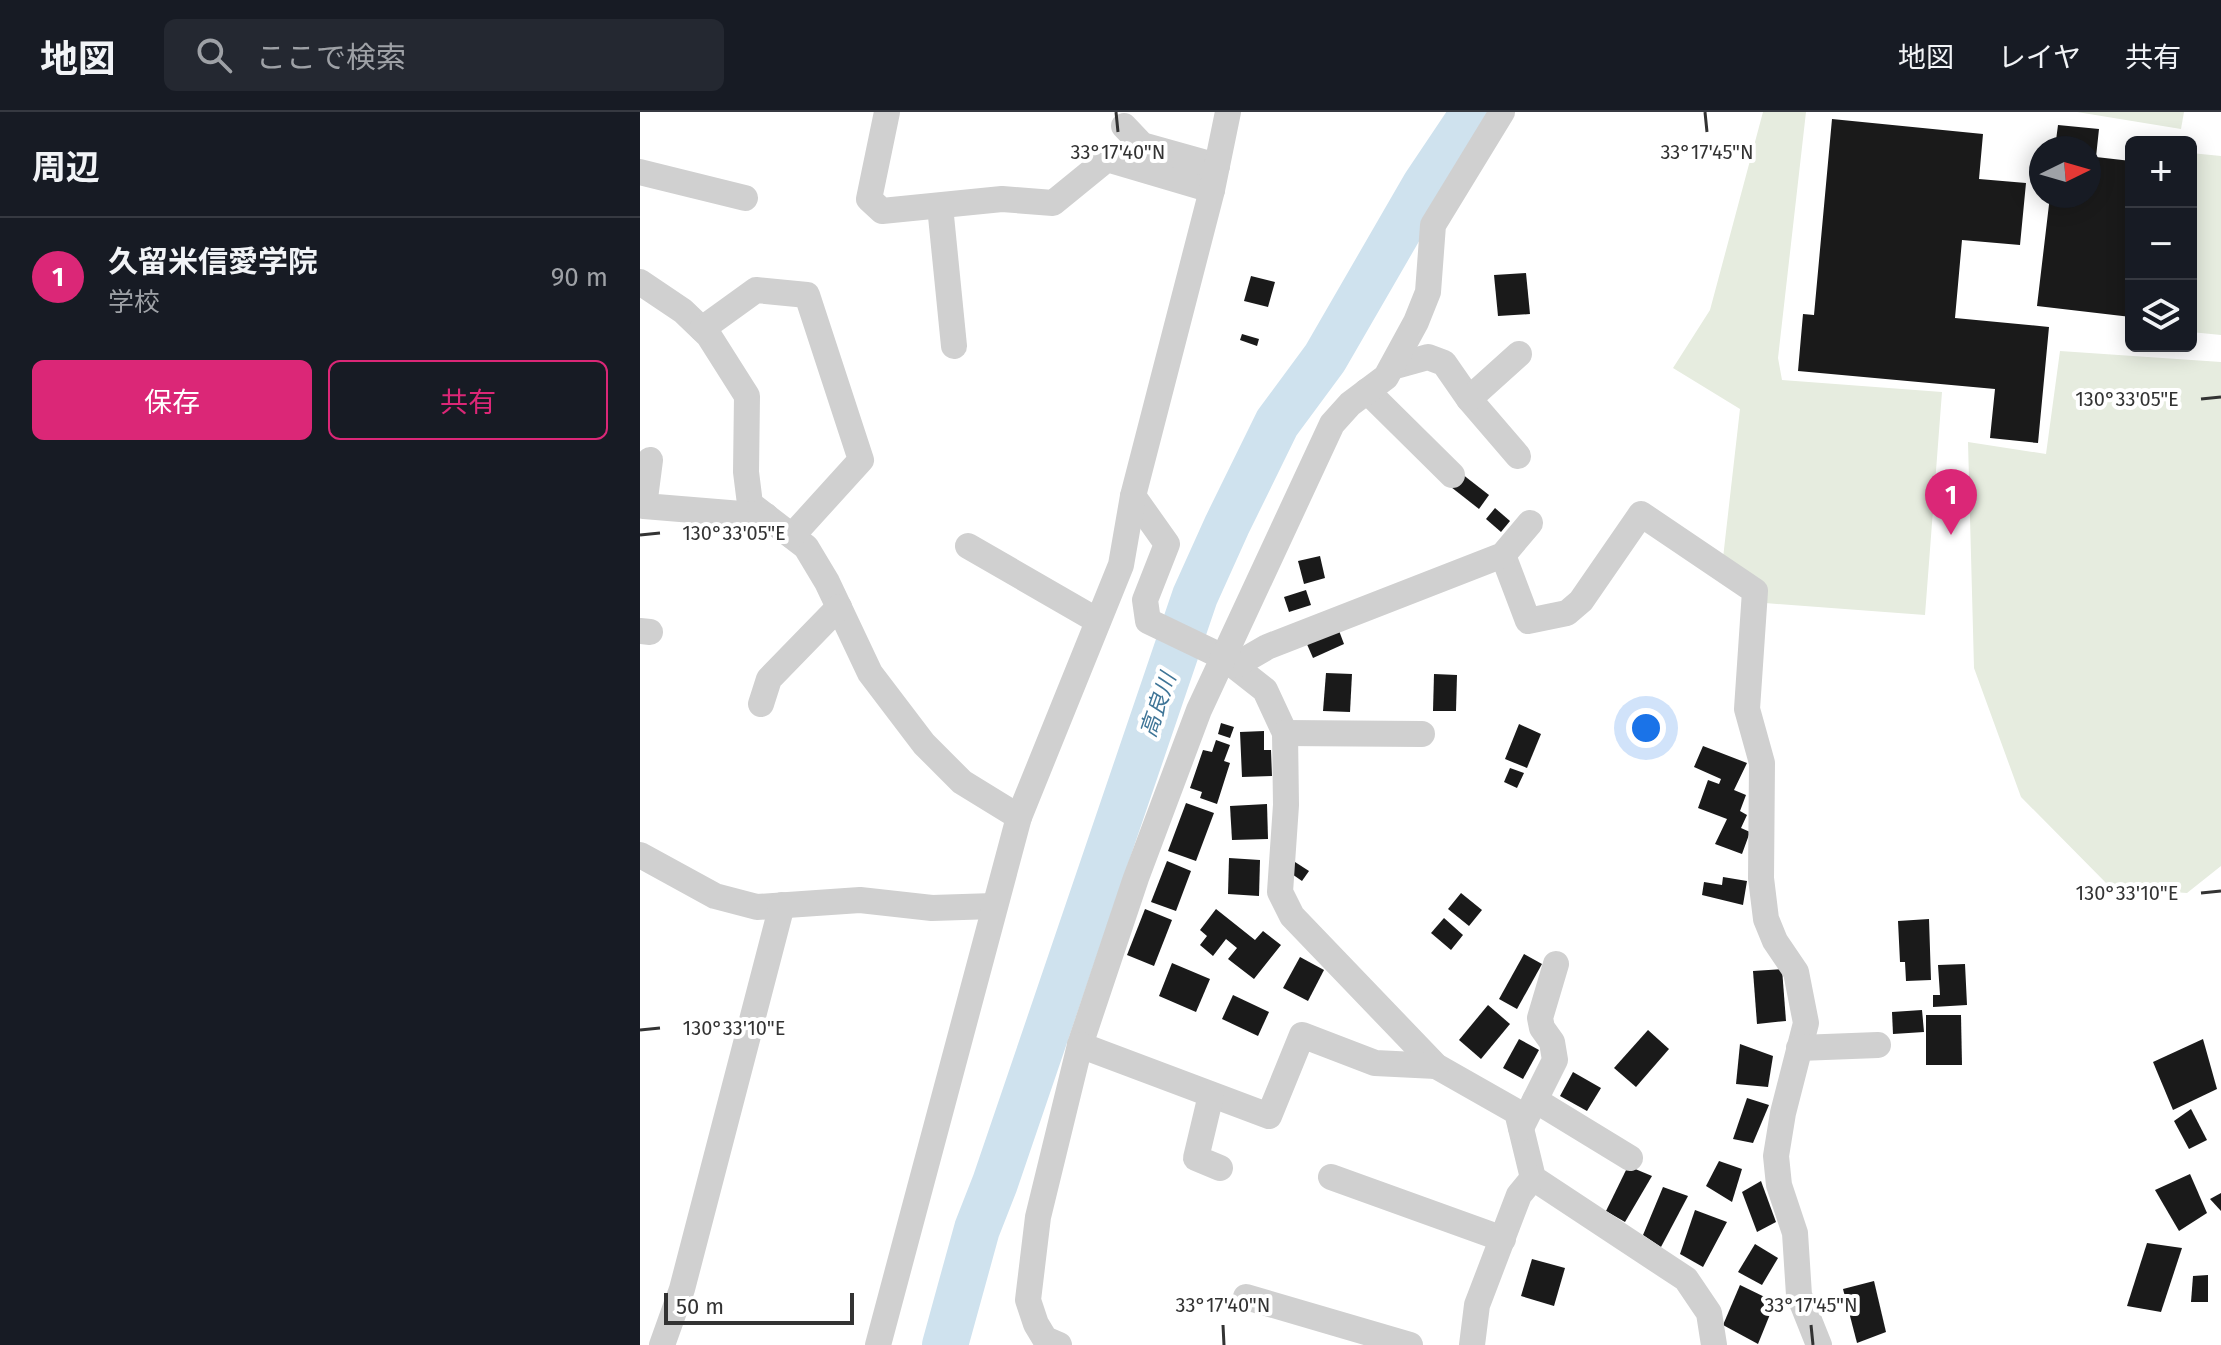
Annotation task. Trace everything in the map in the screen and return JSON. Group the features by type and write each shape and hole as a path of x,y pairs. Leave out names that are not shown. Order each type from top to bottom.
{"street":[{"path":"887,112 869,199 882,211 1002,199 1053,203 1107,159 1215,178"},
{"path":"878,1345 1019,817 1121,565 1133,496 1215,178 1228,112"},
{"path":"1059,1345 1045,1339 1028,1300 1038,1217 1080,1045 1136,878 1199,710 1332,424 1350,404 1386,377 1392,367 1428,292 1433,225 1502,112"},
{"path":"1124,126 1142,145 1215,178"},
{"path":"640,172 745,198"},
{"path":"940,206 954,346"},
{"path":"640,282 683,311 709,336 747,396 746,472 750,504 806,547 870,673 924,744 962,782 1019,817"},
{"path":"702,329 756,290 807,295 861,460 792,536"},
{"path":"1469,399 1519,354"},
{"path":"1392,367 1428,357 1444,363 1469,399 1518,456"},
{"path":"1367,391 1452,475"},
{"path":"650,460 644,506 766,516"},
{"path":"1133,496 1167,544 1145,600 1148,621 1224,658 1265,690 1285,733 1286,805 1280,892 1292,916 1436,1066 1517,1112 1533,1178 1686,1279 1709,1313 1714,1345"},
{"path":"1503,555 1528,621 1567,613 1581,601 1641,514 1755,591 1747,709 1762,763 1761,878 1766,919 1775,941 1796,972 1806,1023 1783,1113 1776,1156 1779,1185 1795,1233 1799,1295 1819,1345"},
{"path":"1224,658 1267,647 1503,555 1530,523"},
{"path":"968,546 1098,621"},
{"path":"761,704 769,679 839,607"},
{"path":"1285,733 1422,734"},
{"path":"640,855 715,896 757,907 860,900 932,908 994,906"},
{"path":"662,1345 682,1289 782,905"},
{"path":"1521,1128 1555,1060 1552,1042 1542,1028 1540,1018 1556,964"},
{"path":"1080,1045 1269,1116 1302,1035 1375,1063 1436,1066"},
{"path":"1799,1048 1878,1045"},
{"path":"1211,1095 1196,1158 1220,1168"},
{"path":"1535,1100 1630,1158"},
{"path":"1331,1177 1503,1239"},
{"path":"1472,1345 1477,1305 1519,1195 1533,1178"},
{"path":"1246,1297 1410,1345"}],"shaded area":[{"path":"1763,112 1806,112 1778,358 1782,380 1942,392 1925,615 1765,603 1723,558 1740,409 1673,368 1710,310"},
{"path":"2077,112 2184,112 2181,129"},
{"path":"2197,154 2221,156 2221,335 2197,333"},
{"path":"2060,351 2221,362 2221,866 2187,893 2111,888 2021,797 1974,668 1968,442 2046,454"}],"building":[{"path":"1832,119 1983,134 1979,179 2026,183 2020,245 1962,240 1955,318 2049,327 2038,443 1990,438 1995,389 1798,371 1803,314 1814,315"},
{"path":"2058,125 2099,129 2098,136 2057,136"},
{"path":"2101,158 2125,160 2125,316 2037,306 2049,208 2101,208"},
{"path":"1526,273 1530,314 1498,316 1494,275"},
{"path":"1251,276 1275,282 1268,307 1244,301"},
{"path":"1242,334 1259,339 1257,346 1240,340"},
{"path":"1462,474 1489,495 1479,509 1451,487"},
{"path":"1495,508 1510,521 1501,532 1486,519"},
{"path":"1320,556 1325,578 1304,584 1298,561"},
{"path":"1306,590 1311,605 1289,612 1284,597"},
{"path":"1338,628 1344,644 1313,658 1306,642"},
{"path":"1326,673 1352,674 1350,712 1323,711"},
{"path":"1434,674 1457,675 1456,711 1433,711"},
{"path":"1221,723 1234,727 1230,738 1218,734"},
{"path":"1519,724 1541,734 1527,768 1505,759"},
{"path":"1264,731 1264,750 1271,750 1272,776 1242,777 1240,732"},
{"path":"1216,740 1230,745 1224,761 1230,763 1217,804 1200,798 1202,792 1190,788 1203,750 1212,752"},
{"path":"1703,746 1747,763 1734,790 1746,795 1740,811 1747,815 1741,828 1750,832 1742,854 1715,844 1727,819 1698,808 1708,780 1719,784 1721,779 1694,767"},
{"path":"1510,768 1524,773 1517,788 1504,782"},
{"path":"1186,803 1214,813 1196,861 1168,851"},
{"path":"1267,804 1268,839 1232,840 1230,806"},
{"path":"1229,858 1260,860 1259,896 1228,894"},
{"path":"1167,861 1191,871 1176,911 1151,902"},
{"path":"1295,862 1309,871 1302,881 1289,872"},
{"path":"1723,877 1747,881 1743,905 1702,895 1704,882 1722,885"},
{"path":"1461,893 1482,910 1469,926 1448,909"},
{"path":"1145,909 1172,920 1154,966 1127,955"},
{"path":"1216,909 1255,940 1263,931 1281,945 1254,979 1228,959 1237,948 1226,939 1213,956 1200,945 1207,936 1200,930"},
{"path":"1444,918 1463,935 1451,950 1431,933"},
{"path":"1929,919 1931,980 1906,981 1905,962 1900,962 1898,921"},
{"path":"1524,954 1542,964 1517,1009 1499,999"},
{"path":"1300,957 1324,970 1308,1001 1283,988"},
{"path":"1172,963 1210,979 1196,1012 1159,996"},
{"path":"1965,964 1967,1005 1933,1007 1933,995 1940,995 1938,965"},
{"path":"1782,969 1786,1021 1757,1024 1753,971"},
{"path":"1233,995 1269,1012 1258,1036 1222,1019"},
{"path":"1488,1005 1510,1024 1481,1059 1459,1040"},
{"path":"1922,1010 1924,1032 1893,1034 1892,1012"},
{"path":"1926,1015 1961,1015 1962,1065 1926,1065"},
{"path":"1648,1030 1669,1049 1636,1087 1614,1068"},
{"path":"1519,1039 1539,1050 1523,1079 1503,1068"},
{"path":"2203,1039 2217,1089 2173,1110 2153,1062"},
{"path":"1740,1044 1773,1056 1768,1087 1736,1084"},
{"path":"1573,1072 1601,1088 1587,1111 1560,1096"},
{"path":"1747,1098 1769,1105 1753,1143 1733,1139"},
{"path":"2191,1109 2207,1140 2189,1149 2174,1121"},
{"path":"1719,1161 1742,1169 1732,1202 1706,1186"},
{"path":"1628,1166 1652,1176 1625,1222 1606,1211"},
{"path":"2190,1174 2207,1213 2179,1231 2155,1190"},
{"path":"1761,1181 1776,1222 1757,1232 1742,1192"},
{"path":"1663,1187 1688,1196 1661,1247 1643,1235"},
{"path":"2221,1193 2221,1211 2210,1199"},
{"path":"1695,1210 1727,1222 1703,1267 1680,1254"},
{"path":"2147,1243 2182,1248 2161,1312 2127,1306"},
{"path":"1755,1244 1778,1258 1762,1285 1738,1272"},
{"path":"1532,1259 1565,1268 1554,1306 1521,1296"},
{"path":"2208,1275 2208,1302 2191,1302 2193,1276"},
{"path":"1874,1281 1886,1332 1857,1343 1843,1289"},
{"path":"1740,1285 1775,1302 1758,1344 1723,1325"}],"waterway":[{"name":"高良川","path":"945,1345 977,1229 1195,596 1277,423 1325,358 1425,185 1474,112"}],"place":[{"name":"久留米信愛学院","path":"1951,535"}]}
